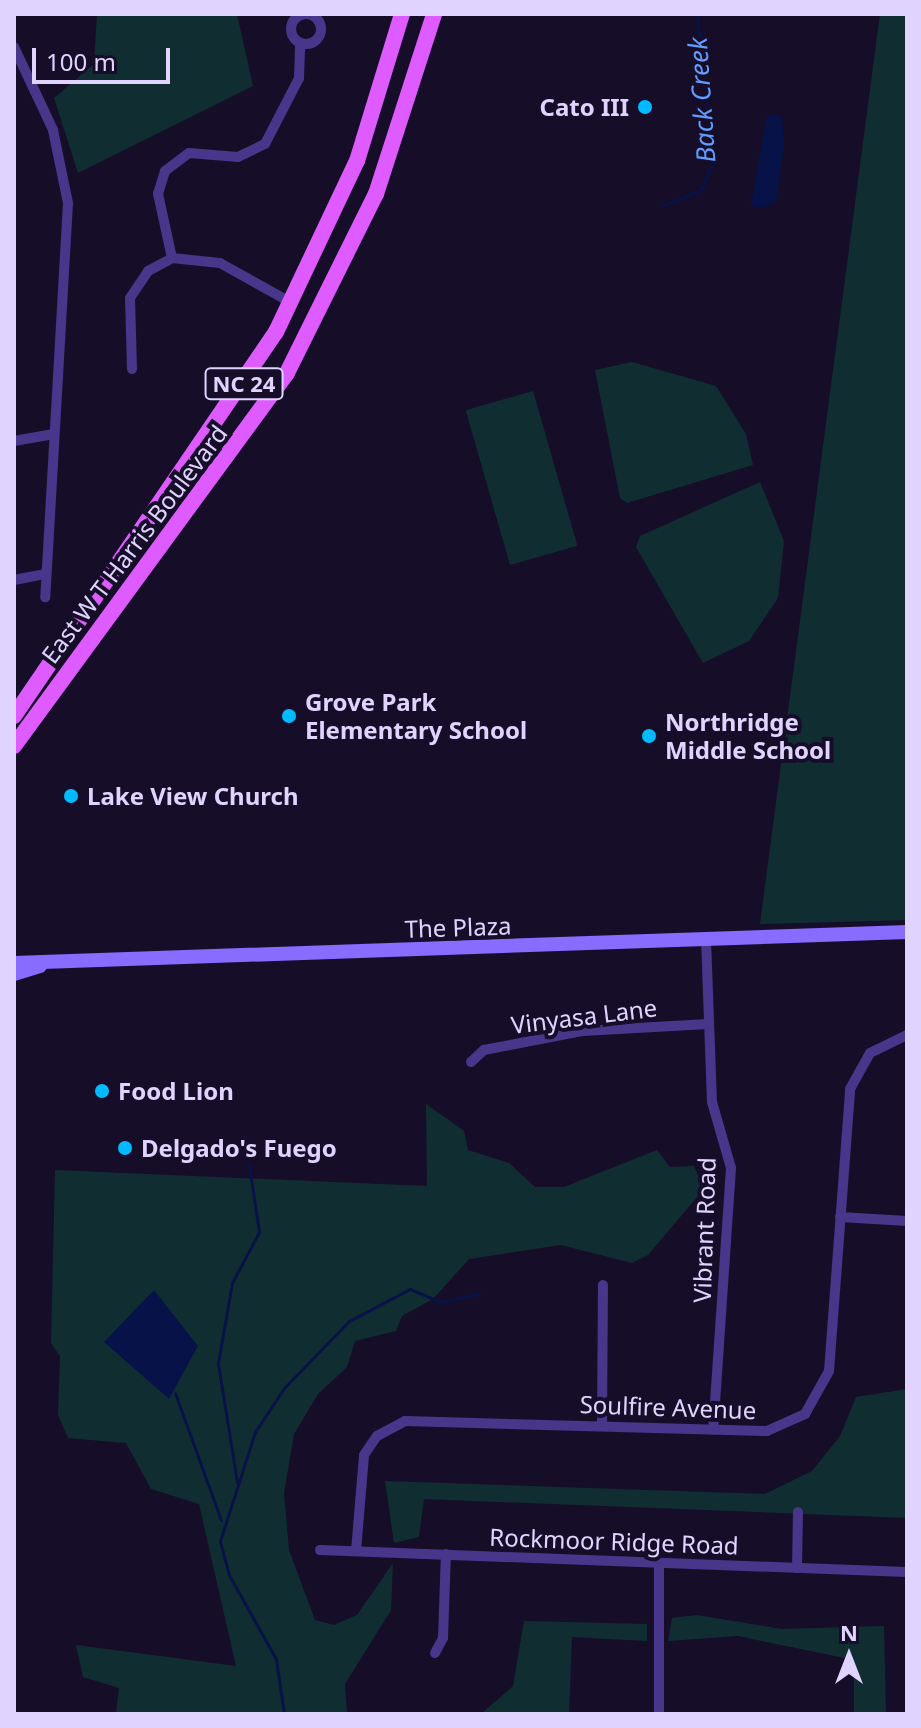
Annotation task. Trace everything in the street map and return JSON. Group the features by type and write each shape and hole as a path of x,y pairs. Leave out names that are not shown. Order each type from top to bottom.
{"main road":[{"name":"East W T Harris Boulevard","path":"14,716 233,401 292,303 357,161 402,14"},
{"name":"East W T Harris Boulevard","path":"14,746 287,373 376,194 434,14"}],"street":[{"path":"172,258 158,194 165,171 189,153 238,157 265,144 299,78 300,43"},
{"path":"14,47 48,117 67,187 45,597"},
{"path":"132,369 130,298 148,271 172,258 220,263 292,303"},
{"path":"14,441 52,434"},
{"path":"14,580 44,574"},
{"name":"The Plaza","path":"14,963 41,966 907,932"},
{"name":"The Plaza","path":"877,935 907,939"},
{"name":"Vibrant Road","path":"706,939 712,1102 731,1168 713,1429"},
{"name":"The Plaza","path":"14,974 41,966"},
{"name":"Vinyasa Lane","path":"471,1062 484,1050 583,1031 708,1024"},
{"name":"Soulfire Avenue","path":"356,1551 361,1463 390,1426 422,1418 776,1429 805,1414 821,1395 831,1363 852,1081 876,1048 907,1035"},
{"path":"840,1217 907,1221"},
{"path":"602,1424 603,1285"},
{"path":"797,1568 798,1512"},
{"name":"Rockmoor Ridge Road","path":"320,1550 907,1572"},
{"path":"435,1653 443,1638 446,1554"},
{"path":"659,1563 659,1714"}],"green space":[{"path":"97,14 237,14 253,86 78,173 54,98 94,64"},
{"path":"880,14 907,14 907,920 760,924"},
{"path":"632,362 716,386 746,434 753,465 627,503 620,498 595,370"},
{"path":"533,391 577,546 510,565 466,410"},
{"path":"760,482 784,541 778,598 749,641 703,663 636,547 640,536"},
{"path":"426,1104 464,1131 468,1150 509,1163 535,1187 564,1187 657,1150 670,1167 694,1166 704,1189 648,1255 632,1263 561,1245 469,1259 433,1299 402,1316 396,1331 355,1341 347,1367 318,1394 294,1434 284,1493 289,1550 315,1620 334,1625 357,1615 393,1563 391,1610 345,1684 347,1713 361,1714 116,1714 119,1688 83,1677 76,1645 236,1666 199,1504 151,1489 126,1443 68,1438 58,1415 60,1356 51,1343 55,1170 427,1186"},
{"path":"907,1389 907,1518 424,1499 419,1537 394,1543 385,1481 765,1494 812,1471 840,1436 856,1397"},
{"path":"697,1615 782,1629 884,1626 886,1714 854,1714 854,1660 738,1636 668,1641 672,1618"},
{"path":"524,1621 647,1624 647,1641 572,1637 569,1714 481,1714 513,1686"}],"shaded area":[{"path":"767,115 782,116 784,145 776,202 760,209 751,205"},
{"path":"154,1290 198,1346 169,1399 104,1342"}],"waterway":[{"name":"Back Creek","path":"663,205 701,190 712,163 697,14"},
{"path":"237,1482 218,1363 232,1283 259,1232 249,1165"},
{"path":"284,1714 276,1659 229,1575 220,1541 255,1432 284,1388 349,1321 410,1289 440,1302 479,1294"},
{"path":"175,1393 221,1520"}],"place":[{"name":"Cato III","path":"645,107"},
{"name":"Grove Park Elementary School","path":"289,716"},
{"name":"Northridge Middle School","path":"649,736"},
{"name":"Lake View Church","path":"71,796"},
{"name":"Food Lion","path":"102,1091"},
{"name":"Delgado's Fuego","path":"125,1148"}]}
